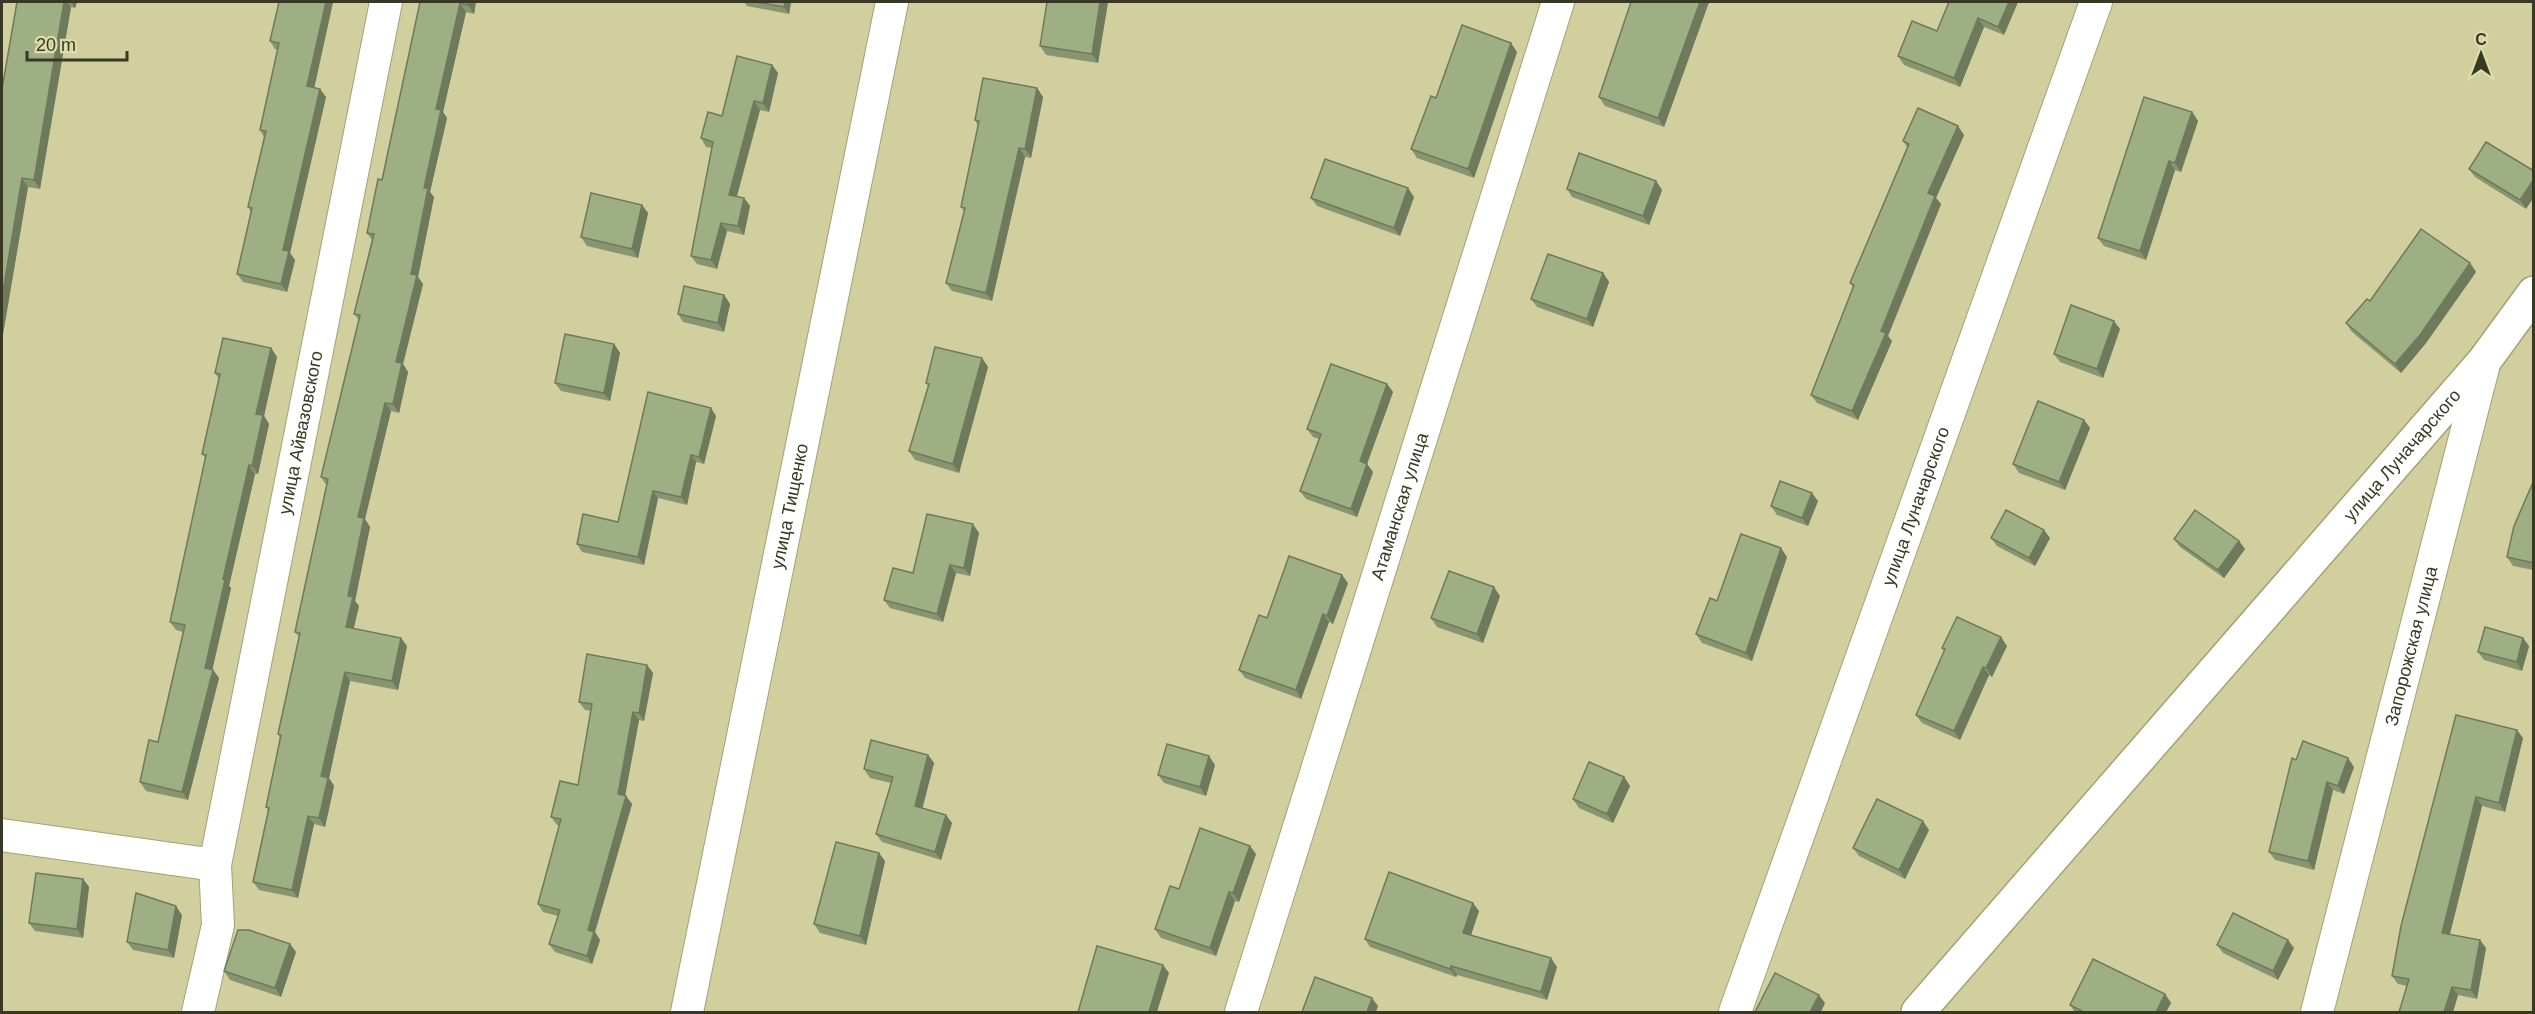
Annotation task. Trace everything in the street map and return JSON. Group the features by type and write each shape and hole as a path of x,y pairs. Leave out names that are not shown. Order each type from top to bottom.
{"main road":[{"name":"Запорожская улица","path":"2485,360 2534,293"},
{"name":"улица Луначарского","path":"1918,1012 2485,360"}],"street":[{"name":"улица Айвазовского","path":"198,1012 218,925 215,865 386,2"},
{"name":"улица Тищенко","path":"687,1012 892,2"},
{"name":"Атаманская улица","path":"1241,1012 1558,2"},
{"name":"улица Луначарского","path":"1736,1012 2096,2"},
{"name":"Запорожская улица","path":"2317,1012 2485,360"},
{"path":"2,835 215,865"}],"building":[{"path":"17,2 64,2 34,180 22,178 2,297 2,89"},
{"path":"279,2 326,2 307,86 320,89 283,250 289,251 281,284 237,274 252,208 248,207 266,131 260,130 279,43 270,41"},
{"path":"420,2 468,2 468,5 460,3 436,109 441,110 424,188 428,188 411,274 417,275 396,362 402,363 393,404 385,403 358,517 364,518 348,596 353,597 346,627 401,638 392,681 345,672 321,776 328,778 319,818 308,816 292,890 253,882 269,808 266,807 281,735 278,734 300,633 295,632 328,479 321,477 360,315 354,314 374,234 367,233 378,179 382,180"},
{"path":"756,2 785,2 784,7"},
{"path":"1047,2 1100,2 1092,54 1040,46"},
{"path":"1631,2 1700,2 1658,118 1599,97"},
{"path":"1949,2 2009,2 1998,27 1978,18 1954,78 1898,56 1912,21 1937,31"},
{"path":"1462,25 1511,43 1468,169 1411,149 1431,96 1436,98"},
{"path":"737,56 772,65 763,103 754,101 729,195 744,198 738,226 721,223 711,260 691,256 713,142 701,138 708,112 722,116"},
{"path":"983,78 1037,88 1025,149 1019,148 986,293 946,283 965,208 961,207 979,121 975,120"},
{"path":"2144,97 2192,112 2175,163 2169,161 2140,251 2098,238"},
{"path":"1918,108 1958,126 1928,193 1935,196 1881,331 1886,333 1852,411 1811,395 1854,285 1850,283 1909,144 1903,141"},
{"path":"2486,142 2534,171 2534,179 2520,200 2469,169"},
{"path":"1579,153 1656,181 1643,216 1567,189"},
{"path":"1325,159 1408,188 1394,228 1311,198"},
{"path":"591,193 642,205 632,249 581,237"},
{"path":"2421,229 2470,263 2420,335 2395,364 2346,323 2367,299 2370,301"},
{"path":"1548,254 1603,273 1587,319 1531,299"},
{"path":"684,286 724,295 718,323 678,314"},
{"path":"2071,305 2114,321 2097,369 2054,354"},
{"path":"565,334 614,344 604,393 555,383"},
{"path":"223,338 271,348 256,414 263,415 252,466 249,465 205,668 213,670 182,792 140,782 149,740 158,742 185,625 170,622 206,455 202,454 220,374 215,373"},
{"path":"935,347 982,358 953,464 909,451 929,384 926,383"},
{"path":"1331,364 1387,384 1360,461 1367,464 1351,509 1300,491 1321,434 1307,429"},
{"path":"648,392 711,408 699,457 691,455 681,497 653,491 638,557 577,544 583,514 618,522"},
{"path":"2038,401 2084,420 2059,482 2013,464"},
{"path":"2534,480 2534,563 2507,557 2514,526"},
{"path":"1780,481 1812,493 1802,518 1771,506"},
{"path":"2006,510 2044,530 2029,558 1991,538"},
{"path":"2195,510 2239,541 2218,570 2174,539"},
{"path":"927,514 973,524 964,568 950,565 937,614 884,600 893,568 913,573"},
{"path":"1741,534 1781,548 1746,653 1696,634 1710,598 1717,601"},
{"path":"1289,556 1342,575 1327,616 1323,614 1296,690 1239,670 1259,615 1267,618"},
{"path":"1449,571 1494,587 1477,634 1431,618"},
{"path":"1957,617 2001,637 1986,668 1983,667 1954,731 1916,715 1945,649 1942,648"},
{"path":"2485,627 2523,638 2517,662 2478,652"},
{"path":"587,654 647,665 639,713 633,712 618,794 626,796 588,930 594,932 587,956 549,944 560,910 538,904 561,819 551,817 560,781 578,785 592,704 579,702"},
{"path":"2456,715 2517,730 2499,803 2476,797 2442,933 2480,940 2471,990 2452,987 2444,1012 2399,1012 2409,979 2392,976 2401,926"},
{"path":"871,740 928,755 915,806 946,815 935,852 876,834 893,777 864,769"},
{"path":"2303,741 2348,758 2338,786 2327,782 2308,861 2269,852 2292,758 2296,760"},
{"path":"1167,744 1209,756 1200,787 1158,775"},
{"path":"1589,762 1624,777 1607,814 1573,799"},
{"path":"1877,799 1923,821 1899,870 1853,848"},
{"path":"1200,828 1250,846 1233,893 1229,892 1210,948 1155,929 1170,886 1179,889"},
{"path":"836,842 879,853 860,936 814,924"},
{"path":"1389,872 1473,903 1463,933 1551,958 1541,992 1451,966 1450,969 1365,939"},
{"path":"36,873 83,879 77,929 29,923"},
{"path":"136,893 176,906 168,950 127,942"},
{"path":"2233,913 2288,940 2273,971 2217,945"},
{"path":"238,930 249,930 290,944 275,988 224,971"},
{"path":"1097,946 1163,965 1149,1012 1078,1012"},
{"path":"2093,959 2165,994 2156,1012 2084,1012 2070,1005"},
{"path":"1775,973 1819,995 1810,1012 1755,1012"},
{"path":"1315,977 1372,998 1367,1012 1302,1012"}]}
